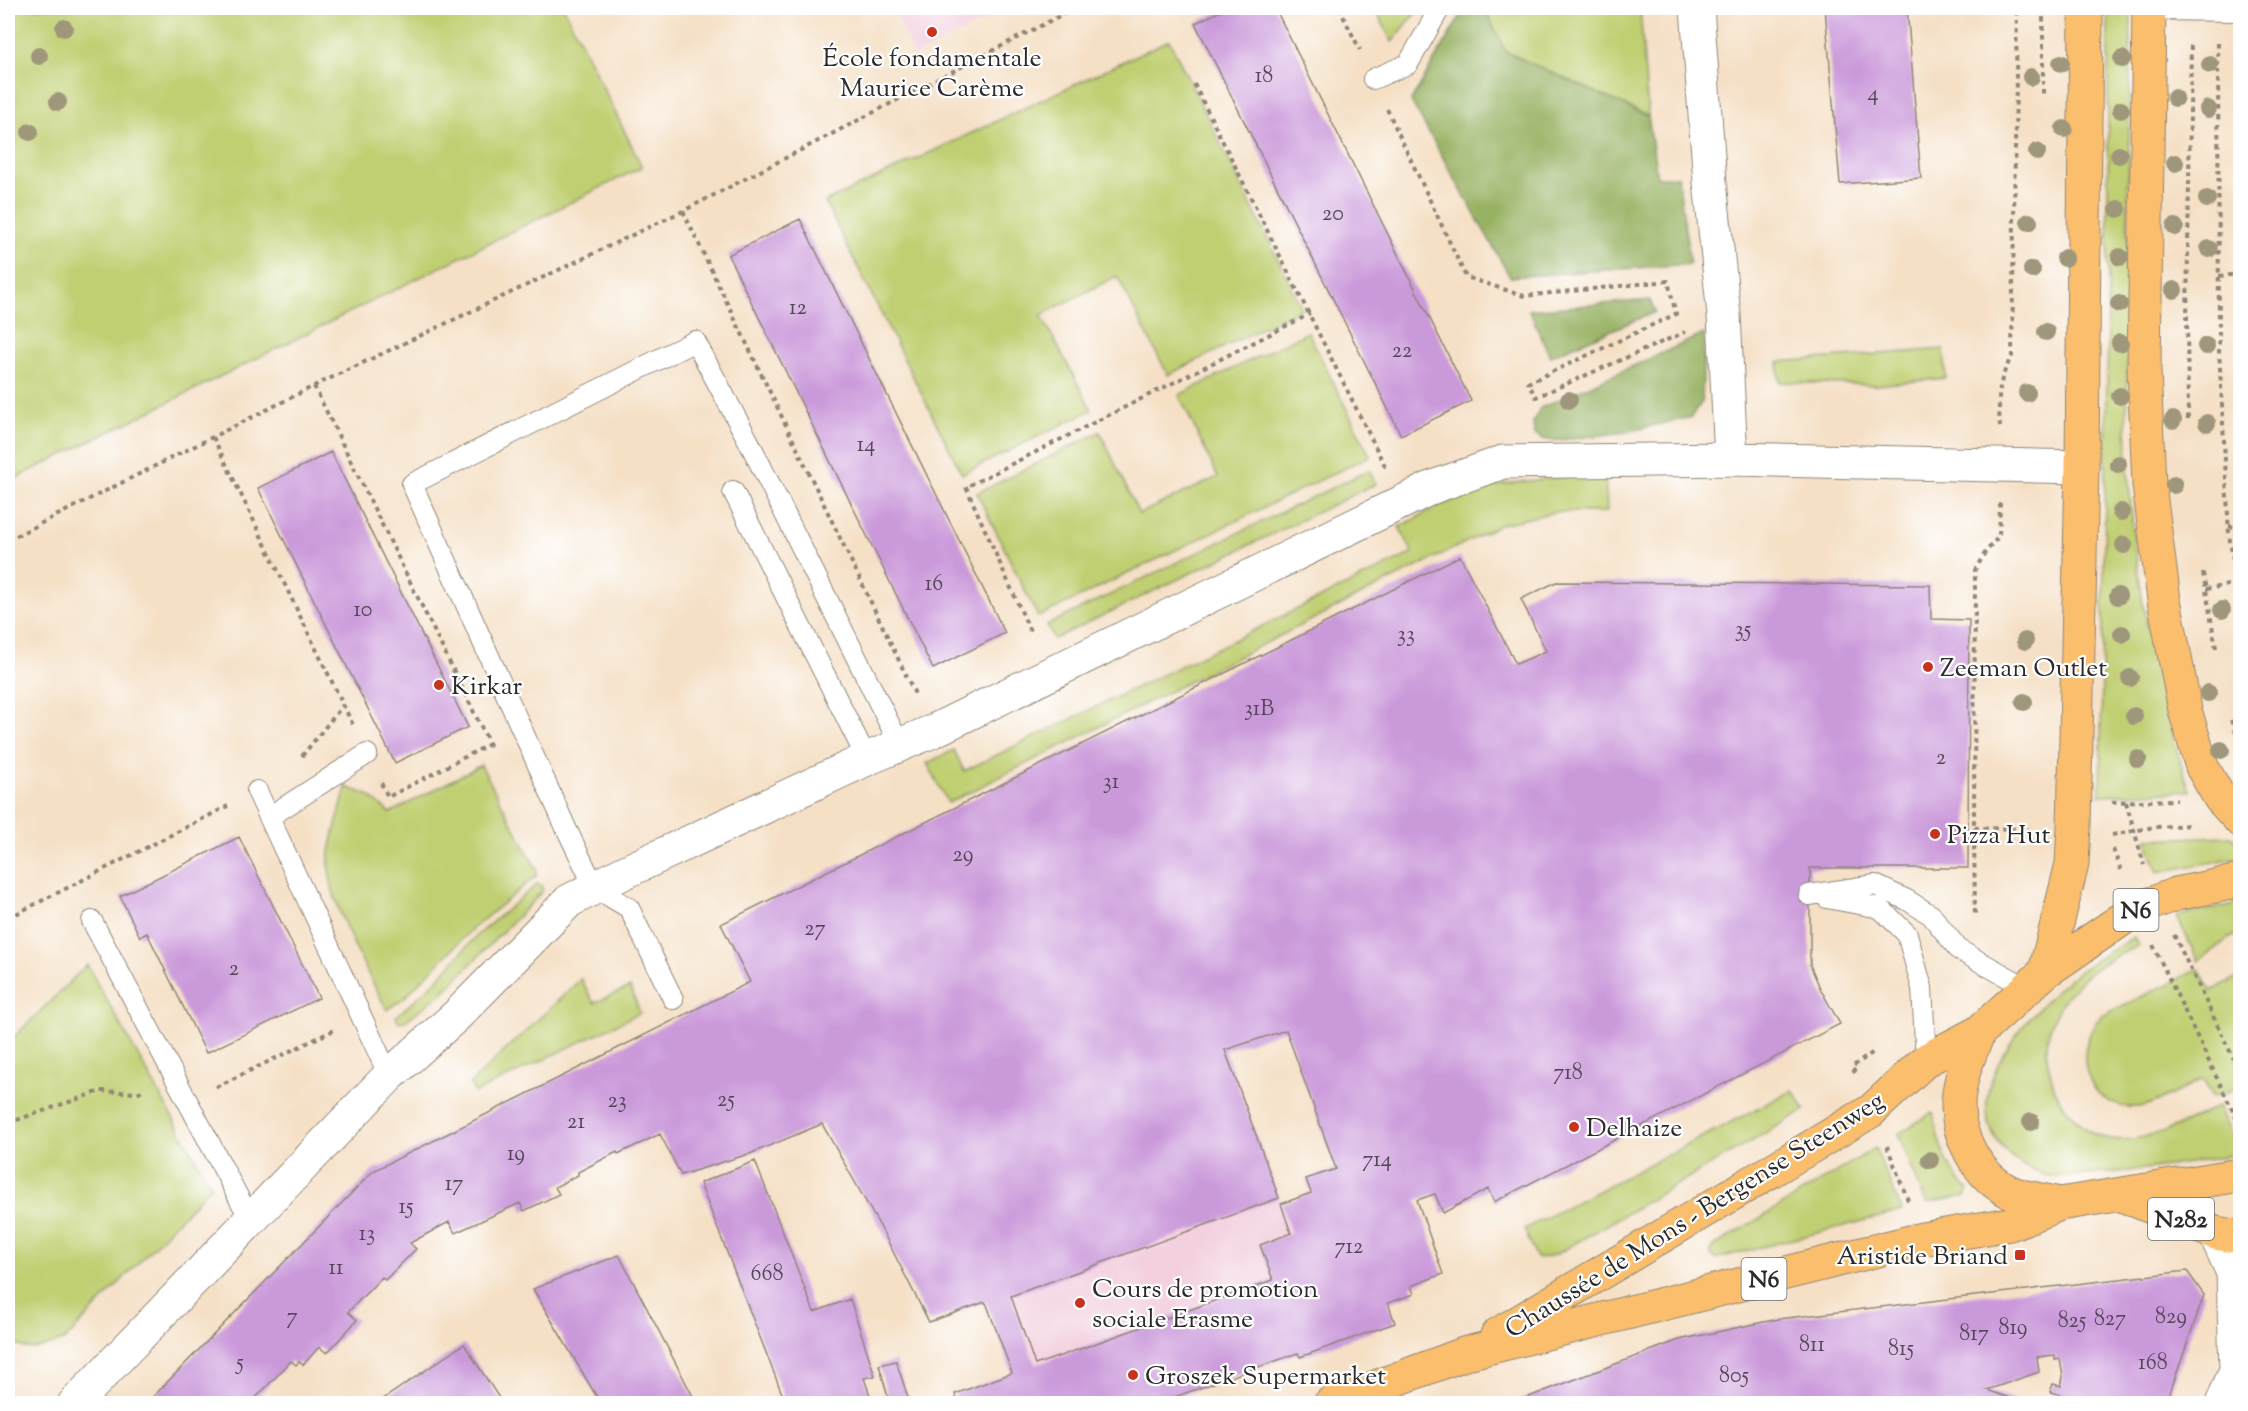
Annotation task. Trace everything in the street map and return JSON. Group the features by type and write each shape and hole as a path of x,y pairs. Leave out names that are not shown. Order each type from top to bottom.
{"main road":[{"path":"2036,980 2072,864 2082,467 2086,8"},
{"path":"2149,9 2144,369 2149,485 2164,600 2185,710 2202,766 2220,798 2241,820"},
{"name":"Chaussée de Mons - Bergense Steenweg","path":"1467,1353 1871,1111 1926,1060 1979,1032 2036,980 2137,909 2175,894 2241,881"},
{"name":"Chaussée de Mons - Bergense Steenweg","path":"1979,1032 1966,1063 1958,1094 1960,1125 1967,1147 1978,1165 1995,1182 2015,1194 2060,1204"},
{"name":"Chaussée de Mons - Bergense Steenweg","path":"1330,1404 1467,1353 1922,1239 2010,1224 2060,1204 2241,1175"},
{"name":"N282","path":"2122,1195 2228,1235"}],"street":[{"path":"1697,8 1710,182 1724,315 1731,459"},
{"path":"74,1404 389,1076 456,1016 569,901 623,873 867,759 933,732 1433,487 1503,462 1731,459 2082,467"},
{"path":"2222,1404 2238,1364 2233,1273 2228,1235"}],"lane":[{"path":"1373,79 1408,64 1440,8"},
{"path":"2149,9 2241,11"},
{"path":"673,999 629,908 595,888 412,484 695,341 749,442 900,745"},
{"path":"733,491 867,759"},
{"path":"269,817 367,754"},
{"path":"257,791 389,1076"},
{"path":"1926,1060 1922,988 1907,934 1880,908 1809,894 1875,885 1931,915 1959,950 2036,980"},
{"path":"93,921 251,1221"}],"path":[{"path":"8,540 314,386 683,211 1075,8"},
{"path":"1340,8 1466,277 1524,296 1668,281 1676,314 1528,383 1536,397 1724,315"},
{"path":"2188,425 2191,10"},
{"path":"2217,11 2219,349 2229,526 2241,605"},
{"path":"1194,84 1385,466 1394,463"},
{"path":"683,211 933,732"},
{"path":"2218,276 2241,274"},
{"path":"1029,631 966,487 1310,314"},
{"path":"314,386 495,754"},
{"path":"213,437 388,797 490,744"},
{"path":"2229,526 2241,529"},
{"path":"2201,566 2217,658"},
{"path":"2205,589 2239,584"},
{"path":"8,918 285,777 343,705"},
{"path":"2229,714 2241,744"},
{"path":"2126,802 2157,901 2241,1072"},
{"path":"2109,835 2154,827 2200,825"},
{"path":"2151,941 2241,1126"},
{"path":"186,1101 362,1017"},
{"path":"8,1123 101,1091 136,1093 175,1080"},
{"path":"1886,1143 1911,1207"}],"shaded area":[{"name":"École fondamentale Maurice Carème","path":"893,8 1008,8 914,56"},
{"path":"1243,1101 1291,1233 1260,1245 1301,1356 1298,1353 1157,1403 958,1403 955,1394 1012,1373 951,1202"}],"green space":[{"path":"8,8 564,8 642,167 8,482"},
{"path":"1375,8 1420,8 1392,42"},
{"path":"1465,8 1484,8 1506,52 1648,116 1657,177 1678,176 1690,264 1510,277 1411,101"},
{"path":"1484,8 1640,8 1648,116 1506,52"},
{"path":"2108,8 2131,8 2126,417 2134,535 2146,621 2155,664 2190,791 2100,795 2108,329"},
{"path":"1169,40 1302,308 1168,375 1117,276 1041,315 1092,410 962,474 825,202"},
{"path":"1650,300 1655,312 1550,356 1529,310"},
{"path":"1308,332 1370,456 1038,617 977,493 1100,432 1139,514 1218,477 1179,395"},
{"path":"1704,334 1702,402 1691,417 1626,432 1553,441 1534,434 1533,422 1540,408"},
{"path":"1944,349 1946,378 1876,385 1780,382 1778,362"},
{"path":"1369,470 1376,484 1054,639 1047,625"},
{"path":"1605,472 1607,512 1555,512 1502,524 948,803 927,763 954,750 964,771 1413,553 1399,527 1447,502 1503,484"},
{"path":"481,765 537,870 536,876 473,928 405,997 387,1010 341,915 330,876 330,851 346,787 368,795 390,813"},
{"path":"2230,836 2240,842 2240,857 2158,872 2148,846 2148,839"},
{"path":"537,884 541,885 543,890 442,993 405,1021 398,1022 396,1017 437,980 476,936"},
{"path":"2240,903 2240,933 2198,961 2177,916"},
{"path":"2134,937 2138,946 2101,965 2076,985 2066,997 2051,1025 2047,1056 2058,1097 2087,1129 2099,1136 2120,1140 2149,1136 2164,1131 2218,1106 2240,1153 2168,1166 2076,1176 2057,1177 2030,1169 2016,1161 2005,1150 1995,1137 1987,1116 1988,1093 1996,1070 2008,1047 2042,1005 2076,974"},
{"path":"87,965 211,1186 65,1340 42,1348 28,1349 15,1344 8,1338 8,1043"},
{"path":"2199,969 2211,991 2240,976 2240,1087 2213,1097 2203,1079 2166,1098 2144,1106 2125,1107 2110,1102 2098,1092 2089,1079 2085,1064 2086,1048 2091,1031 2101,1016"},
{"path":"581,979 594,1003 630,987 640,1013 475,1093 470,1084"},
{"path":"1793,1090 1805,1110 1555,1255 1537,1259 1524,1229"},
{"path":"1931,1113 1935,1115 1941,1145 1950,1166 1969,1189 1966,1196 1926,1203 1898,1134"},
{"path":"1875,1148 1902,1211 1715,1259 1710,1255 1711,1248"}],"building":[{"path":"1227,8 1275,8 1471,401 1401,435 1195,23"},
{"path":"1825,8 1907,8 1921,178 1840,184"},
{"path":"800,219 1005,633 933,669 728,255"},
{"path":"331,452 468,727 395,763 258,488"},
{"path":"1460,556 1516,664 1546,651 1521,599 1556,582 1930,585 1931,619 1969,620 1968,868 1810,868 1810,965 1840,1024 1494,1202 1488,1189 1443,1213 1435,1194 1417,1200 1443,1274 1411,1286 1414,1294 1388,1303 1395,1323 1300,1357 1298,1353 1155,1404 958,1404 955,1394 1012,1373 987,1305 985,1302 929,1322 882,1230 822,1124 752,1153 681,1175 660,1134 578,1172 578,1175 555,1187 559,1194 524,1211 520,1203 455,1233 449,1222 410,1243 416,1249 385,1280 382,1277 348,1312 357,1320 327,1353 319,1347 303,1365 299,1362 296,1365 291,1361 250,1404 146,1404 373,1171 750,982 721,924","holes":["1286,1030 1336,1169 1306,1179 1311,1193 1281,1204 1291,1233 1260,1245 1273,1280 1035,1365 1011,1296 1279,1198 1225,1050"]},
{"path":"239,837 319,998 206,1053 147,933 140,937 120,896"},
{"path":"755,1161 814,1312 850,1299 875,1376 864,1378 873,1404 786,1404 700,1183"},
{"path":"619,1255 697,1404 601,1404 533,1289"},
{"path":"2187,1271 2204,1295 2166,1404 2077,1404 2078,1399 2050,1392 2053,1384 2061,1386 2063,1377 2060,1359 2055,1360 2055,1355 2037,1357 2039,1372 1987,1390 2018,1401 2017,1404 1510,1404 1679,1340 1778,1319"},
{"path":"464,1344 503,1404 376,1404"},
{"path":"896,1361 910,1404 890,1404 879,1365"}],"place":[{"name":"École fondamentale Maurice Carème","path":"932,32"},
{"name":"Zeeman Outlet","path":"1928,667"},
{"name":"Kirkar","path":"439,685"},
{"name":"Pizza Hut","path":"1935,834"},
{"name":"Delhaize","path":"1574,1127"},
{"name":"Aristide Briand","path":"2020,1255"},
{"name":"Cours de promotion sociale Erasme","path":"1080,1303"},
{"name":"Groszek Supermarket","path":"1133,1375"}]}
